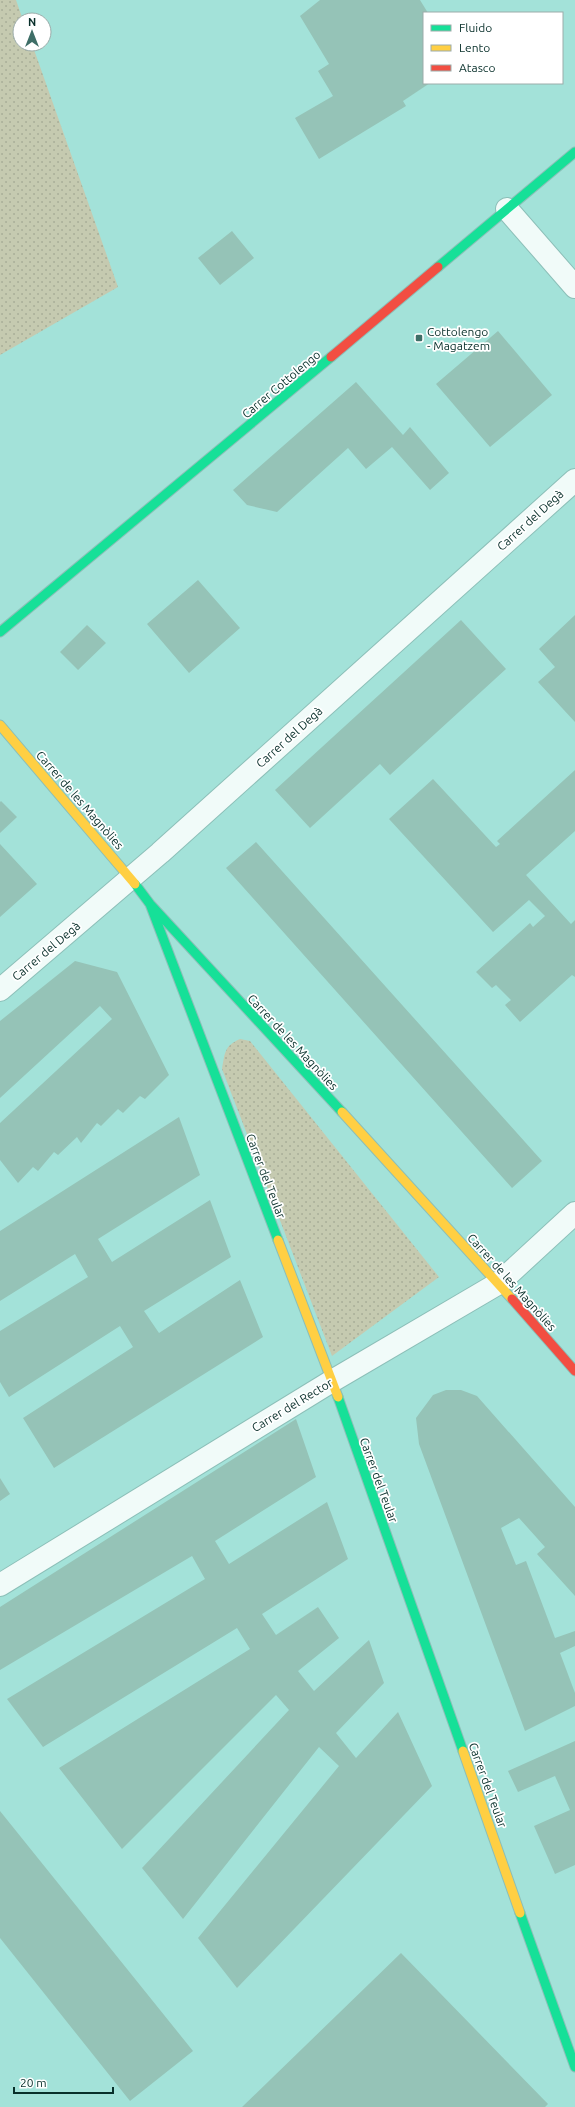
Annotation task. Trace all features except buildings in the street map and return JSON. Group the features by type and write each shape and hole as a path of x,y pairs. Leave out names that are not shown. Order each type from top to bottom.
{"street":[{"name":"Carrer Cottolengo","path":"0,632 575,152"},
{"path":"507,209 575,288"},
{"name":"Carrer del Degà","path":"0,990 131,878 575,480"},
{"name":"Carrer de les Magnòlies","path":"0,725 131,878 150,904 499,1283 575,1371"},
{"name":"Carrer del Teular","path":"150,904 332,1381 575,2067"},
{"name":"Carrer del Rector","path":"0,1585 332,1381 499,1283 575,1213"}],"green space":[{"path":"0,0 16,0 20,12 12,12 12,52 35,52 118,287 0,355"},
{"path":"240,1039 250,1041 439,1277 332,1356 222,1069 228,1047"}],"traffic: fast":[{"path":"438,267 575,152"},
{"path":"0,632 331,357"},
{"path":"135,884 150,904 342,1112"},
{"path":"150,904 278,1240"},
{"path":"338,1397 463,1751"},
{"path":"520,1913 575,2067"}],"traffic: slow":[{"path":"0,725 135,884"},
{"path":"342,1112 512,1299"},
{"path":"278,1240 338,1397"},
{"path":"463,1751 520,1913"}],"traffic: jam":[{"path":"331,357 438,267"},
{"path":"512,1299 575,1371"}],"place":[{"name":"Cottolengo - Magatzem","path":"419,338"}]}
